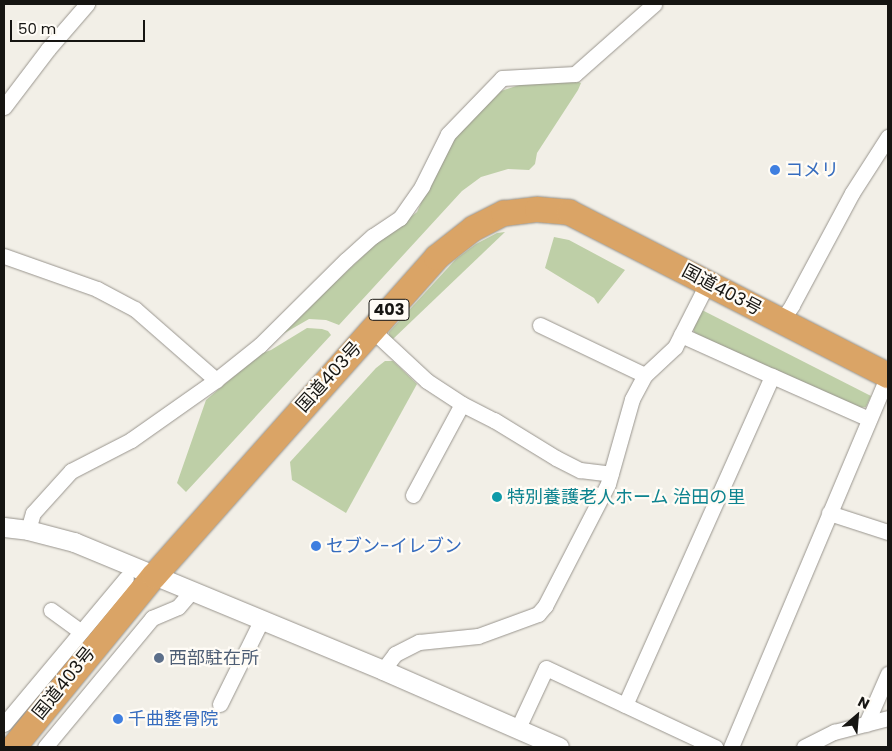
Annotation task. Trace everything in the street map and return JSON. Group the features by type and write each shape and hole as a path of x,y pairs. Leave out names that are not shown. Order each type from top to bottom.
{"highway":[{"name":"国道403号","path":"12,747 154,575 436,257 473,228 503,214 537,208 569,212 888,376"}],"street":[{"path":"4,107 48,49 87,4"},
{"path":"28,530 34,513 71,471 132,440 216,380 260,346 352,254 400,218 422,186 448,134 502,78 576,74 654,4"},
{"path":"781,321 792,305 852,193 888,137"},
{"path":"4,256 97,290 135,309 216,380"},
{"path":"383,670 396,654 419,642 478,636 538,614 549,597 611,474 632,399 645,375 675,346 708,282"},
{"path":"540,325 645,375"},
{"path":"372,330 426,381 462,404 494,420 556,458 580,470 611,474"},
{"path":"681,335 869,419"},
{"path":"625,705 772,376"},
{"path":"731,747 888,376"},
{"path":"413,495 462,404"},
{"path":"829,513 888,532"},
{"path":"4,527 28,530 74,542 383,670 559,747"},
{"path":"4,724 126,578"},
{"path":"45,747 152,618 178,607 193,590"},
{"path":"51,610 80,631"},
{"path":"220,704 262,619"},
{"path":"518,728 546,668 716,747"},
{"path":"866,724 888,674"},
{"path":"804,747 834,732 888,718"},
{"path":"4,743 12,747"}],"green space":[{"path":"574,80 581,83 578,90 537,153 535,164 529,170 508,169 481,177 462,191 339,325 326,320 309,319 276,338 379,241 417,212 441,158 453,139 501,91 519,85"},
{"path":"505,232 393,339 389,337 389,332 456,259 476,244 497,233"},
{"path":"554,237 569,240 625,270 598,304 594,298 545,268"},
{"path":"702,310 871,396 866,407 860,408 695,334 693,329"},
{"path":"307,328 322,329 328,331 331,335 186,492 177,483 206,400 260,354 271,350"},
{"path":"385,361 393,361 417,384 346,513 292,480 290,462 376,368"}],"place":[{"name":"コメリ","path":"775,170"},
{"name":"特別養護老人ホーム 治田の里","path":"497,497"},
{"name":"セブン-イレブン","path":"316,546"},
{"name":"西部駐在所","path":"159,658"},
{"name":"千曲整骨院","path":"118,719"}]}
